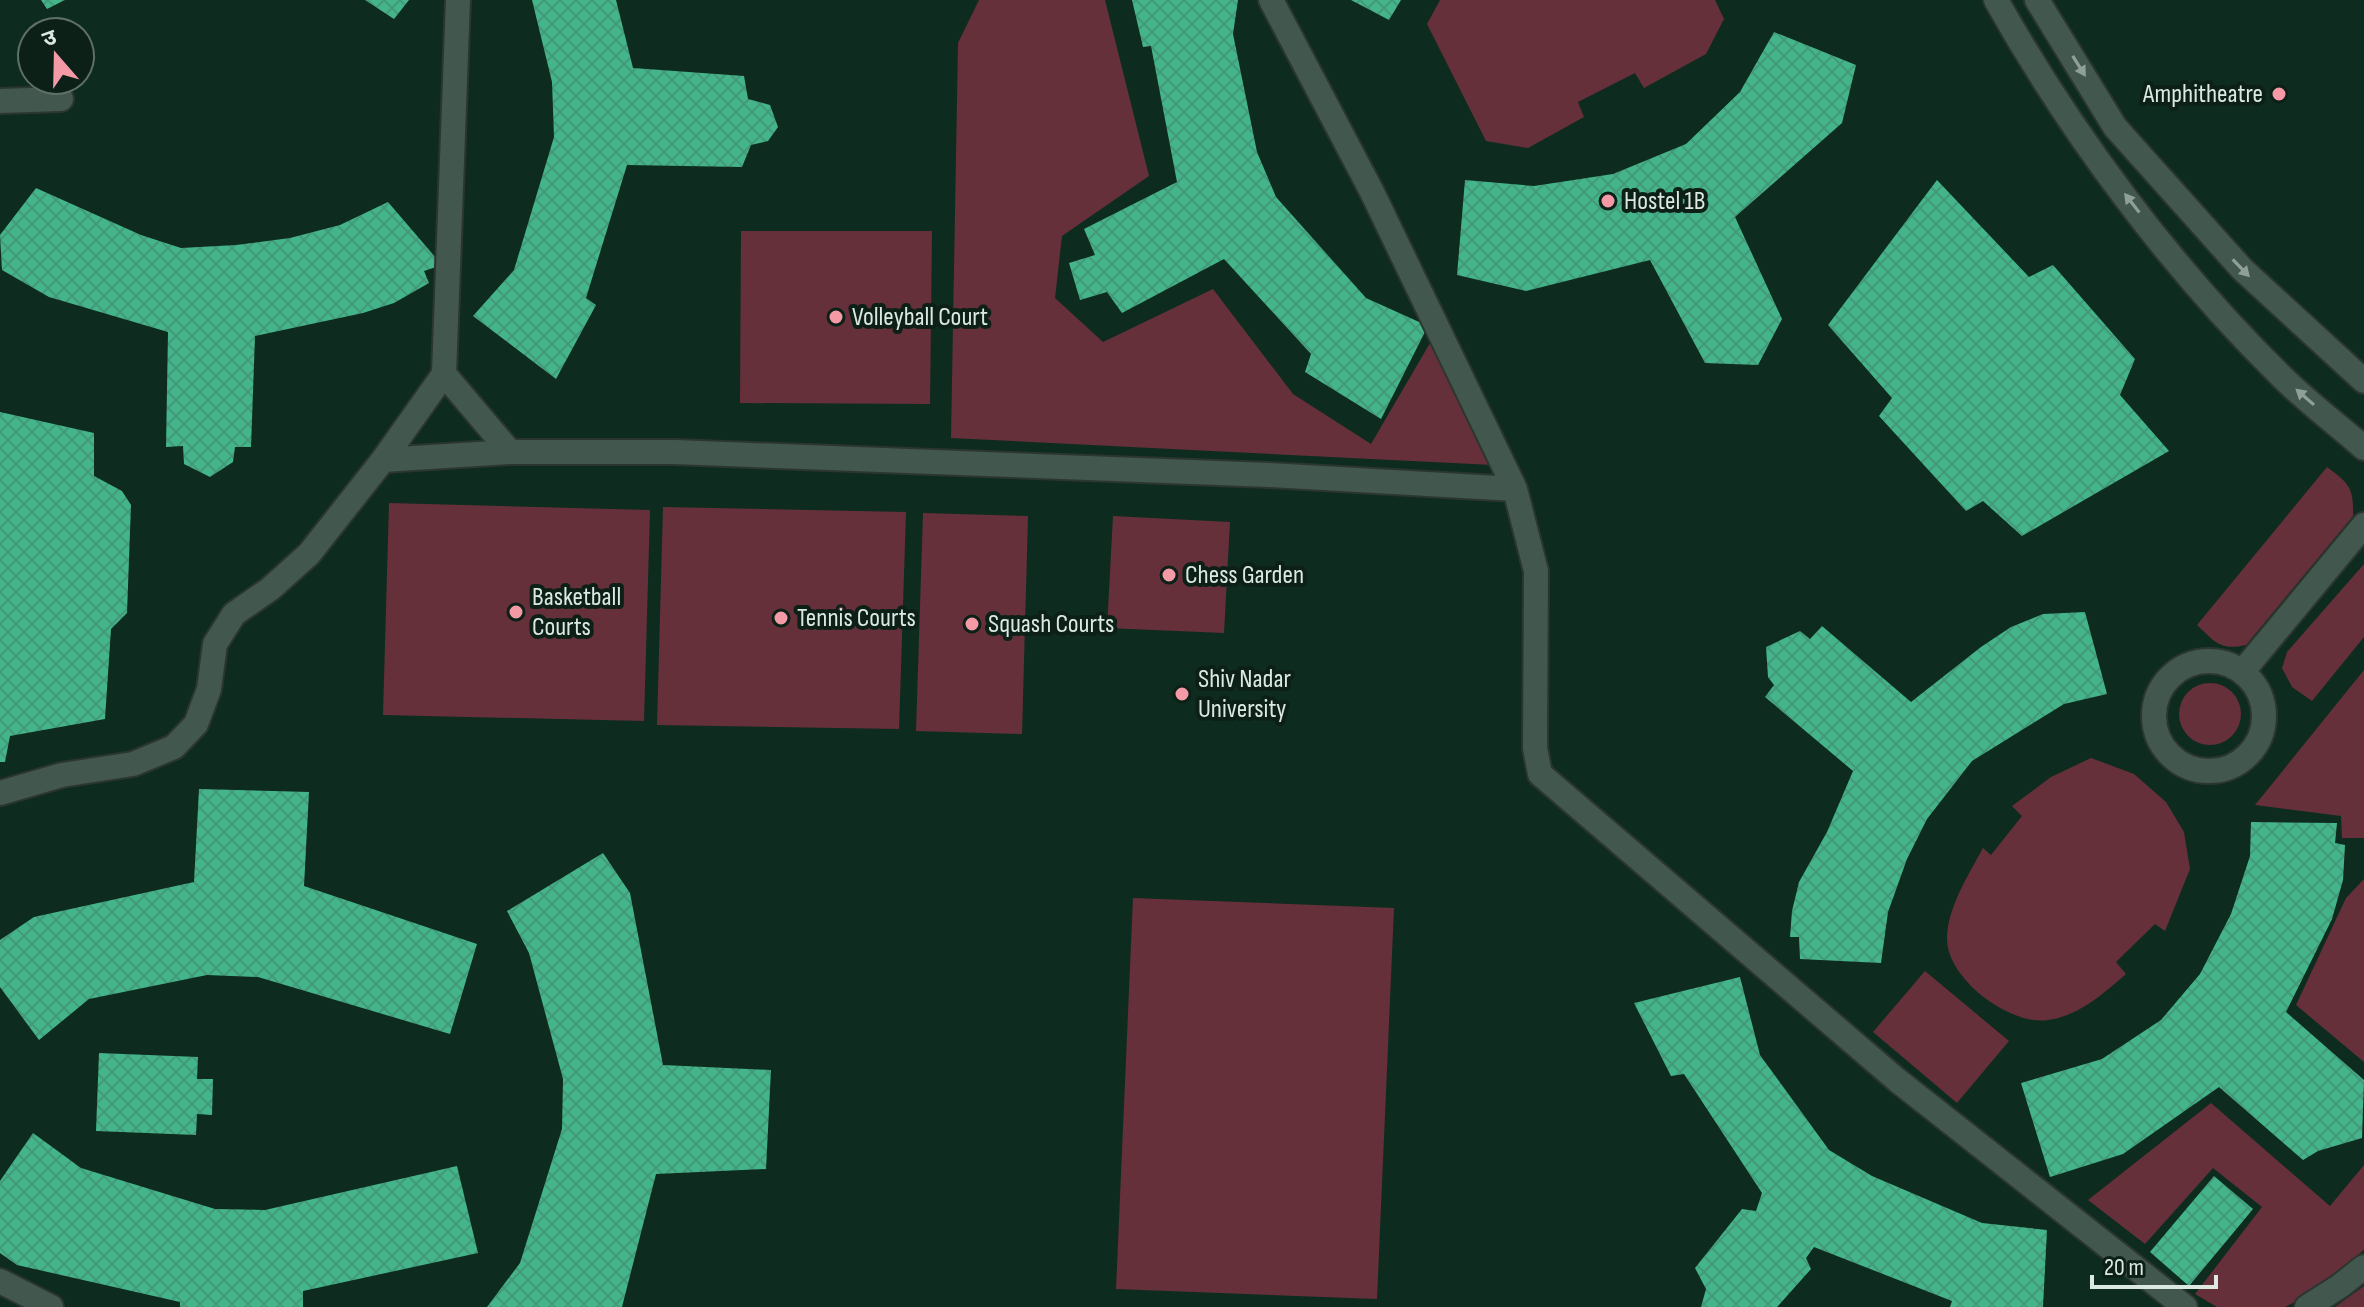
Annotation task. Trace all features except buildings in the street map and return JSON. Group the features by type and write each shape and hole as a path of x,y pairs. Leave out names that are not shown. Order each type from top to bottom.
{"lane":[{"path":"0,793 62,775 133,764 174,747 196,724 209,689 215,644 234,614 270,589 309,554 383,460 444,374 458,0"},
{"path":"1271,0 1372,192 1515,489 1536,571 1535,748 1540,774 1885,1070 2156,1296 2185,1307"},
{"path":"1996,0 2086,146 2211,304 2283,378 2364,448"},
{"path":"2037,0 2115,127 2242,269 2364,381"},
{"path":"0,101 61,99"},
{"path":"444,374 510,452"},
{"path":"383,460 510,452 675,452 1269,475 1515,489"},
{"path":"2243,671 2364,525"},
{"path":"2209,660 2227,663 2243,671 2255,685 2263,702 2264,720 2260,738 2250,753 2236,764 2218,770 2200,770 2182,764 2169,753 2159,737 2154,720 2155,702 2163,686 2183,668 2209,660"},
{"path":"2307,1307 2364,1267"},
{"path":"0,1281 51,1307"}],"shaded area":[{"name":"Shiv Nadar University","path":"0,0 2364,0 2364,1307 0,1307"},
{"path":"979,0 1105,0 1149,176 1062,236 1055,298 1103,342 1213,289 1293,394 1371,444 1433,338 1493,465 951,438 958,43"},
{"path":"1440,0 1715,0 1724,19 1706,54 1644,88 1635,73 1578,102 1584,117 1528,148 1486,141 1427,24"},
{"name":"Volleyball Court","path":"741,231 932,231 930,404 740,403"},
{"path":"2327,467 2349,487 2353,516 2246,645 2230,647 2218,644 2197,625"},
{"name":"Basketball Courts","path":"389,503 650,510 644,721 383,715"},
{"name":"Tennis Courts","path":"663,507 906,512 899,729 657,725"},
{"name":"Squash Courts","path":"923,513 1028,516 1022,734 916,731"},
{"name":"Chess Garden","path":"1113,516 1230,522 1224,633 1107,628"},
{"path":"2364,564 2364,637 2312,701 2292,687 2282,668 2287,652"},
{"path":"2364,670 2364,838 2342,838 2341,816 2255,805"},
{"path":"2210,683 2222,685 2232,692 2239,702 2239,726 2232,736 2222,743 2210,745 2198,743 2188,736 2181,726 2179,714 2181,702 2188,692 2198,685"},
{"path":"2091,758 2134,774 2166,802 2184,832 2190,869 2165,931 2155,924 2116,962 2126,974 2109,989 2090,1003 2059,1018 2033,1020 2016,1016 1983,997 1957,969 1947,939 1951,915 1983,848 1991,855 2022,816 2012,806 2051,777"},
{"path":"2364,879 2364,1062 2296,1005 2346,898"},
{"path":"1133,898 1394,908 1377,1299 1116,1289"},
{"path":"1925,971 2009,1041 1957,1103 1873,1032"},
{"path":"2211,1103 2330,1206 2364,1165 2364,1250 2306,1296 2285,1307 2217,1307 2195,1294 2262,1207 2213,1168 2145,1244 2088,1200"},
{"path":"2364,1286 2364,1307 2335,1307"}],"place":[{"name":"Amphitheatre","path":"2279,94"},
{"name":"Hostel 1B","path":"1608,201"},
{"name":"Volleyball Court","path":"836,317"},
{"name":"Chess Garden","path":"1169,575"},
{"name":"Basketball Courts","path":"516,612"},
{"name":"Tennis Courts","path":"781,618"},
{"name":"Squash Courts","path":"972,624"},
{"name":"Shiv Nadar University","path":"1182,694"}]}
